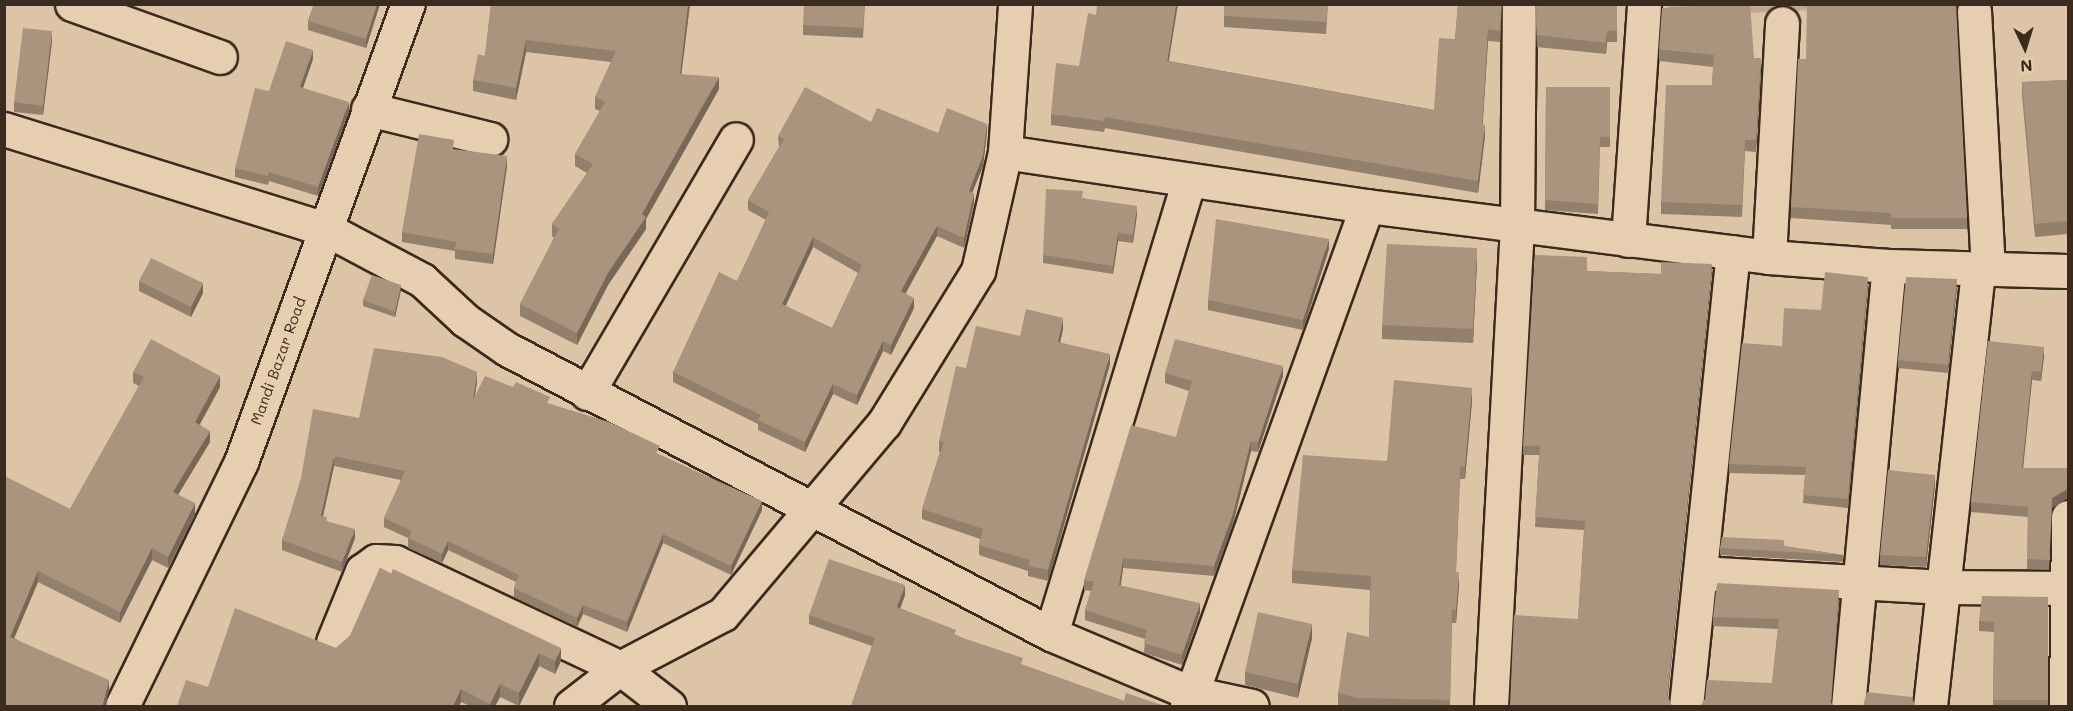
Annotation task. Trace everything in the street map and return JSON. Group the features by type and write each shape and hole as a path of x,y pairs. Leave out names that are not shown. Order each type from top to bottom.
{"street":[{"path":"72,4 220,57"},
{"name":"Mandi Bazar Road","path":"122,706 241,462 408,4"},
{"path":"571,706 620,668 723,614 884,423 978,271 1005,152 1015,4"},
{"path":"1491,706 1517,226 1519,4"},
{"path":"1628,240 1644,4"},
{"path":"1930,706 1983,269 1974,12"},
{"path":"1769,257 1782,23"},
{"path":"368,109 490,139"},
{"path":"4,129 326,229 422,280 465,320 587,393 814,507 1051,634 1189,700 1252,706"},
{"path":"587,393 736,139"},
{"path":"1005,152 1367,206 1769,257 1890,266 2068,272"},
{"path":"1051,634 1189,181"},
{"path":"1189,700 1367,206"},
{"path":"1686,706 1733,252"},
{"path":"1848,706 1890,266"},
{"path":"2066,706 2068,517"},
{"path":"333,642 362,571 376,561 395,562 620,668 669,706"},
{"path":"1700,573 1944,587 2068,588"}],"shaded area":[{"path":"1669,4 1912,5 1668,17"}],"building":[{"path":"314,4 377,4 366,39 308,21"},
{"path":"491,4 688,4 680,74 719,77 642,214 646,217 608,273 577,333 520,304 559,229 552,224 593,164 575,154 605,102 595,97 616,51 526,40 516,88 473,80 478,54 485,56"},
{"path":"804,4 865,4 863,28 803,25"},
{"path":"1097,4 1176,4 1167,61 1434,110 1439,38 1455,39 1458,4 1501,4 1500,31 1488,29 1482,124 1485,125 1478,181 1105,117 1104,121 1051,114 1056,63 1079,66 1088,13 1096,15"},
{"path":"1224,4 1328,4 1326,22 1224,16"},
{"path":"1536,4 1617,4 1617,30 1607,31 1606,43 1537,35"},
{"path":"1750,4 1754,58 1761,58 1756,140 1745,140 1742,205 1661,202 1666,85 1712,85 1714,55 1659,49 1662,8"},
{"path":"1807,4 1956,4 1967,218 1891,218 1891,213 1791,207 1798,59 1806,59"},
{"path":"23,28 52,31 43,106 14,102"},
{"path":"286,41 313,50 300,87 349,102 318,187 269,172 268,176 235,168 255,88 269,91"},
{"path":"2068,80 2068,221 2035,224 2022,82"},
{"path":"805,87 871,122 877,108 938,133 947,108 987,124 983,156 969,191 974,193 964,238 937,226 901,291 914,298 891,345 883,341 857,395 833,384 805,442 758,420 761,415 673,372 719,272 737,281 769,212 748,200 784,139 778,136","holes":["813,237 862,265 832,328 782,304"]},
{"path":"1546,87 1610,87 1610,137 1600,137 1598,204 1545,200"},
{"path":"419,134 454,140 453,149 507,156 493,254 455,249 456,242 402,232"},
{"path":"1046,189 1083,191 1082,198 1137,206 1133,235 1118,233 1113,266 1043,255"},
{"path":"1216,219 1329,239 1303,320 1208,300"},
{"path":"1387,244 1477,248 1473,329 1382,325"},
{"path":"1535,255 1587,257 1587,271 1661,274 1661,262 1712,264 1667,695 1672,706 1510,706 1514,615 1578,619 1585,521 1535,517 1540,446 1523,446"},
{"path":"151,258 203,283 191,307 139,281"},
{"path":"1825,272 1868,277 1848,499 1803,495 1806,467 1729,464 1742,343 1782,346 1784,308 1821,310"},
{"path":"372,275 401,285 395,312 363,300"},
{"path":"1906,277 1957,279 1948,365 1898,360"},
{"path":"1026,309 1063,318 1058,342 1110,354 1048,570 1028,566 1030,560 979,545 983,529 922,509 944,442 939,441 956,366 966,368 976,326 1020,336"},
{"path":"151,339 220,376 195,422 210,431 173,492 195,503 168,557 152,548 120,612 38,571 10,637 109,680 102,706 4,706 4,476 70,509 144,377 133,372"},
{"path":"1175,339 1283,366 1258,442 1251,441 1233,514 1214,566 1123,558 1119,585 1200,603 1182,655 1144,643 1147,630 1085,610 1094,582 1084,580 1131,425 1176,437 1192,381 1165,373"},
{"path":"1988,341 2044,347 2041,372 2032,371 2022,468 2068,468 2068,489 2052,498 2049,560 2027,559 2028,507 1971,502"},
{"path":"374,348 442,357 477,372 473,400 485,376 513,387 516,382 550,397 547,403 609,422 660,446 656,453 762,501 731,566 663,534 627,622 583,605 577,618 514,588 519,575 448,541 442,554 408,538 412,531 384,518 405,471 334,456 321,516 327,517 326,521 355,529 342,562 282,540 301,478 313,409 359,418"},
{"path":"1394,380 1472,388 1465,466 1460,466 1456,572 1459,572 1456,610 1452,609 1450,700 1358,698 1338,693 1347,632 1369,637 1371,576 1292,570 1303,455 1387,461"},
{"path":"1888,470 1935,475 1926,557 1880,555"},
{"path":"1722,537 1784,540 1784,546 1843,555 1720,548"},
{"path":"829,559 905,585 897,607 956,630 954,635 1023,658 1021,664 1124,701 1126,693 1162,705 851,706 875,638 809,615"},
{"path":"380,568 391,574 393,569 561,648 555,661 539,653 519,693 500,684 490,704 461,689 453,706 177,706 186,680 208,687 235,608 336,648 350,636"},
{"path":"1717,583 1839,590 1831,703 1835,706 1700,706 1705,699 1707,680 1772,683 1779,619 1713,617"},
{"path":"1982,596 2048,597 2048,700 1993,700 1994,622 1979,621"},
{"path":"1258,612 1312,624 1298,684 1245,672"},
{"path":"1867,692 1912,697 1915,706 1863,706"}]}
